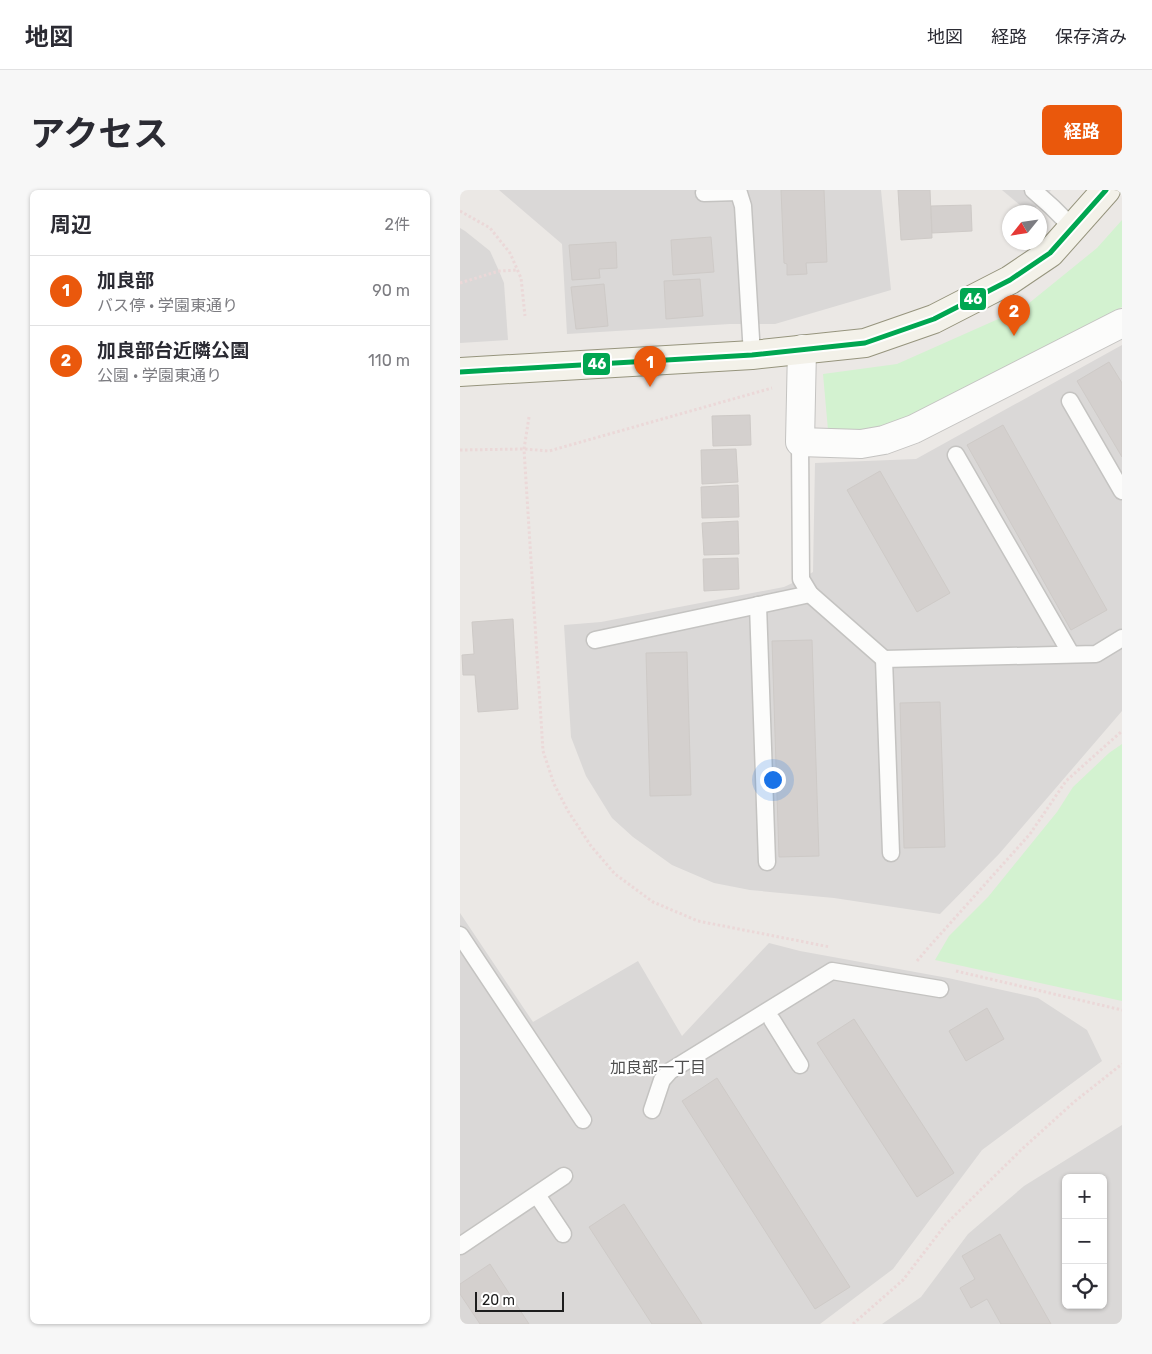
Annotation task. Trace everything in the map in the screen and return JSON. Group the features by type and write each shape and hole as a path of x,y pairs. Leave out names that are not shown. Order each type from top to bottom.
{"street":[{"path":"460,372 752,355 802,348 865,343 934,320 1010,280 1050,253 1106,190"},
{"path":"802,348 800,442 861,444 884,440 907,432 1122,323"}],"lane":[{"path":"1033,190 1073,228"},
{"path":"704,193 738,191 743,206 752,355"},
{"path":"1070,401 1122,491"},
{"path":"800,442 801,579 810,594 884,658 1096,654 1122,638"},
{"path":"956,455 1072,654"},
{"path":"595,640 810,594"},
{"path":"758,605 767,862"},
{"path":"884,658 891,854"},
{"path":"460,935 583,1120"},
{"path":"652,1110 662,1080 670,1072 832,971 940,989"},
{"path":"772,1020 800,1065"},
{"path":"460,1246 564,1176"},
{"path":"537,1195 563,1234"}],"path":[{"path":"460,210 490,228 510,253 521,278 525,316"},
{"path":"460,283 499,272 518,270"},
{"path":"460,450 524,449 549,451 780,386"},
{"path":"529,417 524,449 543,751 554,784 568,811 591,846 615,874 653,902 698,921 772,936"},
{"path":"916,962 1030,834 1066,781 1122,731"},
{"path":"854,1324 903,1280 946,1224 1014,1156 1074,1102 1122,1064"}],"shaded area":[{"path":"499,190 881,190 891,290 775,324 730,324 567,334 562,244"},
{"path":"1002,190 1051,190 1038,205 1020,205"},
{"path":"460,228 490,251 499,271 504,283 508,340 460,343"},
{"path":"1122,345 1122,711 999,854 940,914 834,898 750,890 714,883 672,865 633,837 612,818 586,776 571,737 564,625 601,622 784,587 801,579 813,572 815,463 916,459"},
{"path":"460,913 533,1022 638,961 682,1036 769,943 800,951 948,978 1038,998 1087,1030 1102,1061 982,1150 893,1269 820,1324 460,1324"},
{"path":"1122,1125 1122,1324 882,1324 921,1297 968,1234 1024,1186"}],"green space":[{"path":"1122,220 1122,307 910,418 870,435 828,430 823,374 897,364 1023,308 1097,248"},
{"path":"1122,744 1122,1001 935,960 949,936 988,897 1057,812 1073,787 1109,753"}],"building":[{"path":"781,190 824,190 827,262 806,263 807,274 787,275 787,264 784,263"},
{"path":"898,190 930,190 932,238 901,240"},
{"path":"971,205 972,231 932,233 931,206"},
{"path":"711,237 714,272 673,275 671,240"},
{"path":"616,242 617,268 599,269 600,278 572,280 569,245"},
{"path":"700,279 703,316 666,319 664,281"},
{"path":"604,284 608,326 576,329 571,287"},
{"path":"1109,362 1122,383 1122,457 1077,381"},
{"path":"750,415 751,445 713,446 712,416"},
{"path":"1003,425 1107,610 1071,630 967,445"},
{"path":"736,449 738,482 702,484 701,450"},
{"path":"880,471 950,593 917,612 847,490"},
{"path":"738,485 739,517 702,518 701,487"},
{"path":"738,521 739,554 704,555 702,523"},
{"path":"738,558 739,589 704,591 703,559"},
{"path":"513,619 518,709 478,712 475,675 463,675 462,655 474,654 472,622"},
{"path":"812,640 819,856 779,857 772,641"},
{"path":"687,652 691,795 650,796 646,653"},
{"path":"940,702 945,847 904,848 900,703"},
{"path":"987,1008 1004,1039 966,1061 949,1031"},
{"path":"854,1019 954,1173 917,1197 817,1043"},
{"path":"717,1078 850,1287 815,1309 682,1101"},
{"path":"624,1204 702,1324 652,1324 589,1227"},
{"path":"1000,1234 1051,1324 1001,1324 987,1299 971,1308 960,1288 975,1279 962,1256"},
{"path":"490,1264 529,1324 480,1324 460,1294 460,1284"}],"transit line":[{"name":"46","path":"460,372 752,355 865,343 934,319 1010,280 1050,253 1106,190"}],"place":[{"name":"加良部台近隣公園","path":"1014,336"},
{"name":"加良部","path":"650,387"}],"district":[{"name":"加良部一丁目","path":"658,1067"}]}
